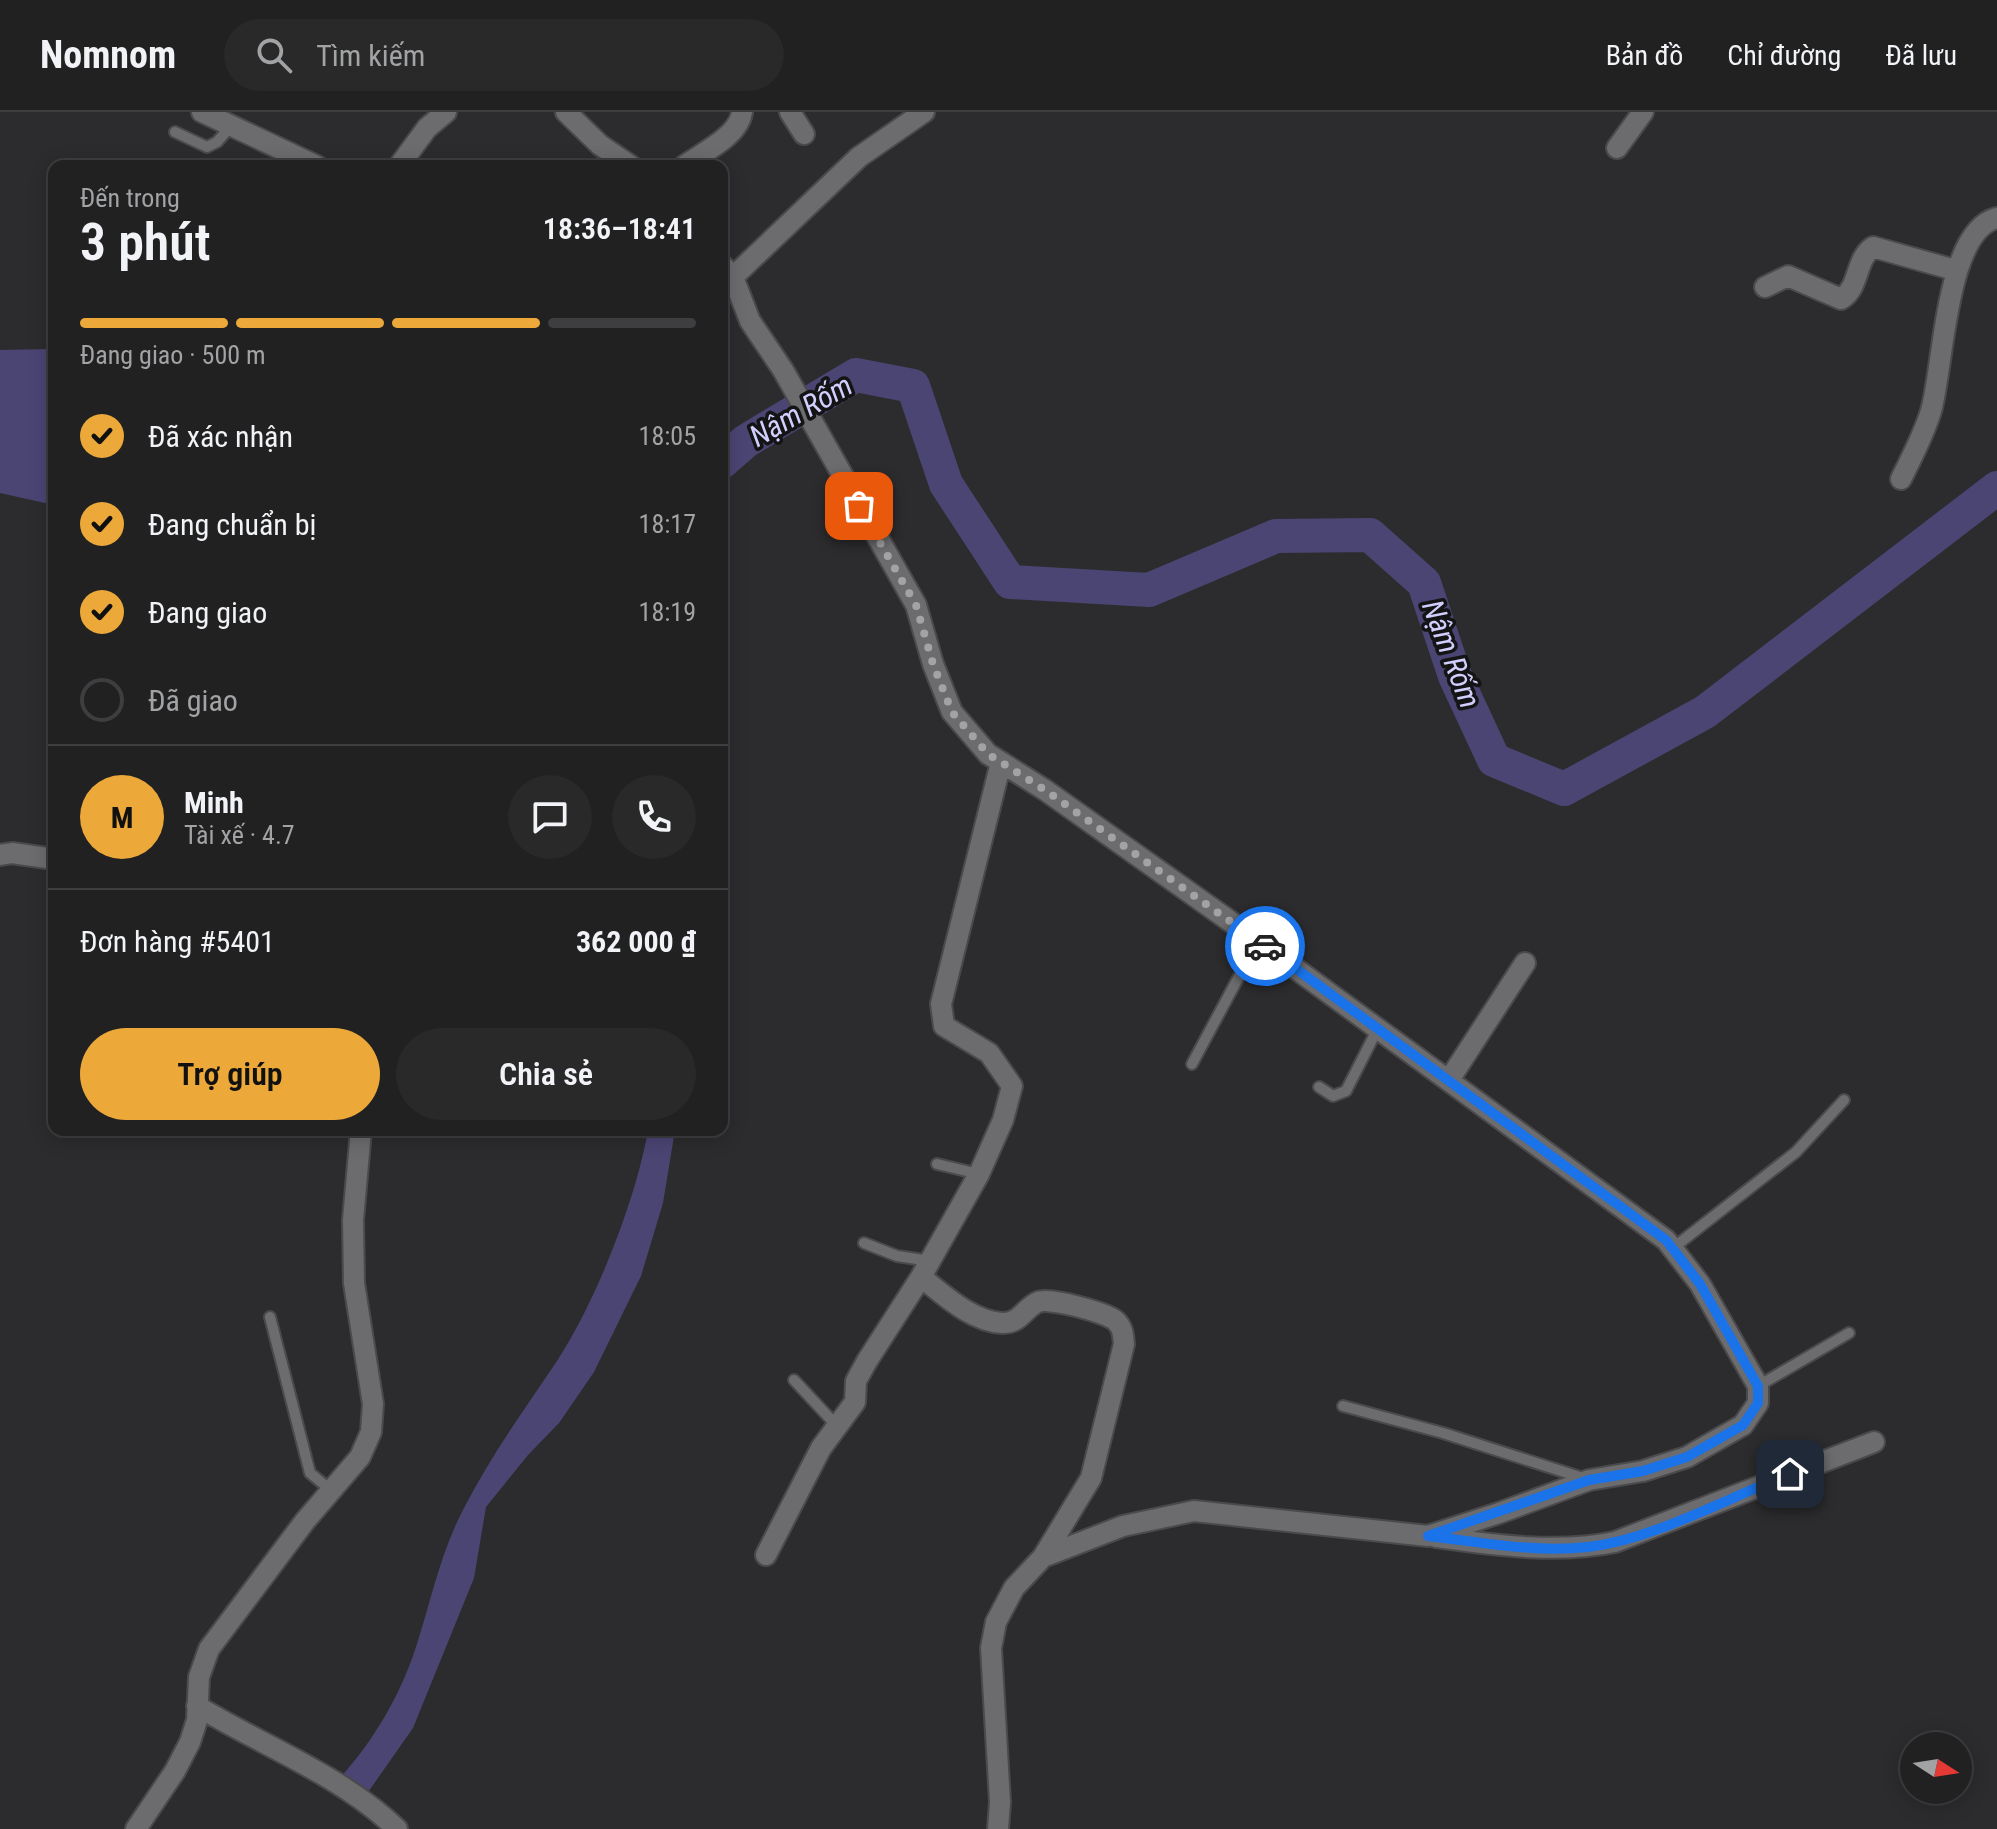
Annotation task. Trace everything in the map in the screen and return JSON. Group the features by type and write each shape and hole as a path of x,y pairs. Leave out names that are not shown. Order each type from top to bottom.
{"street":[{"path":"202,112 305,160"},
{"path":"403,160 427,128 446,112"},
{"path":"566,112 600,145 622,160"},
{"path":"692,160 730,132 741,121 742,112"},
{"path":"790,112 804,134"},
{"path":"728,270 859,157 924,112"},
{"path":"1617,148 1643,112"},
{"path":"1901,479 1931,411 1955,270 1981,225 1997,218"},
{"path":"1765,287 1788,276 1841,299 1849,295 1865,252 1873,247 1955,270"},
{"path":"728,273 750,321 783,370 916,605 933,664 952,712 988,754 1258,941 1642,1221 1669,1244 1700,1284 1758,1386 1758,1403 1743,1425 1687,1457 1643,1471 1589,1480 1428,1536"},
{"path":"766,1555 821,1448 855,1402 856,1381 926,1269 979,1174 1003,1120 1012,1086 989,1053 944,1026 941,1004 1001,762"},
{"path":"0,855 12,853 48,858"},
{"path":"1449,1080 1525,963"},
{"path":"136,1829 175,1771 190,1742 197,1720 199,1677 209,1649 305,1521 360,1457 371,1432 373,1404 354,1283 353,1220 360,1136"},
{"path":"926,1269 961,1308 991,1322 1005,1324 1018,1320 1038,1302 1048,1301 1108,1316 1122,1331 1124,1344 1091,1478 1043,1557 1014,1588 996,1622 991,1648 1000,1802 998,1829"},
{"path":"1043,1557 1123,1526 1194,1511 1525,1547 1586,1547 1615,1542 1874,1442"},
{"path":"197,1706 334,1782 381,1814 397,1829"}],"lane":[{"path":"175,132 207,147 217,142 232,125"},
{"path":"1192,1064 1258,941"},
{"path":"1319,1087 1333,1096 1346,1091 1378,1028"},
{"path":"1669,1244 1796,1152 1844,1100"},
{"path":"937,1164 979,1174"},
{"path":"864,1243 926,1269"},
{"path":"270,1317 310,1473 332,1491"},
{"path":"1758,1386 1849,1333"},
{"path":"794,1380 837,1426"},
{"path":"1343,1406 1443,1433 1589,1480"}],"shaded area":[{"path":"48,349 48,504 0,493 0,350"},
{"path":"647,1136 674,1136 663,1203 641,1276 594,1372 559,1423 528,1455 486,1507 474,1578 413,1728 366,1795 340,1778 375,1733 402,1683 442,1561 473,1490 572,1337 586,1309 613,1249"}],"waterway":[{"name":"Nậm Rốm","path":"728,457 746,441 856,375 913,386 946,484 1010,582 1149,590 1276,536 1370,535 1424,583 1455,676 1494,760 1564,789 1705,712 1997,488"}],"way so far":[{"path":"859,506 916,605 933,664 952,712 988,754 1045,790 1265,946"}],"route":[{"path":"1265,946 1666,1240 1700,1284 1758,1386 1758,1403 1753,1415 1743,1425 1687,1457 1643,1471 1589,1480 1428,1536 1525,1547 1586,1547 1615,1542 1666,1525 1790,1474"}]}
